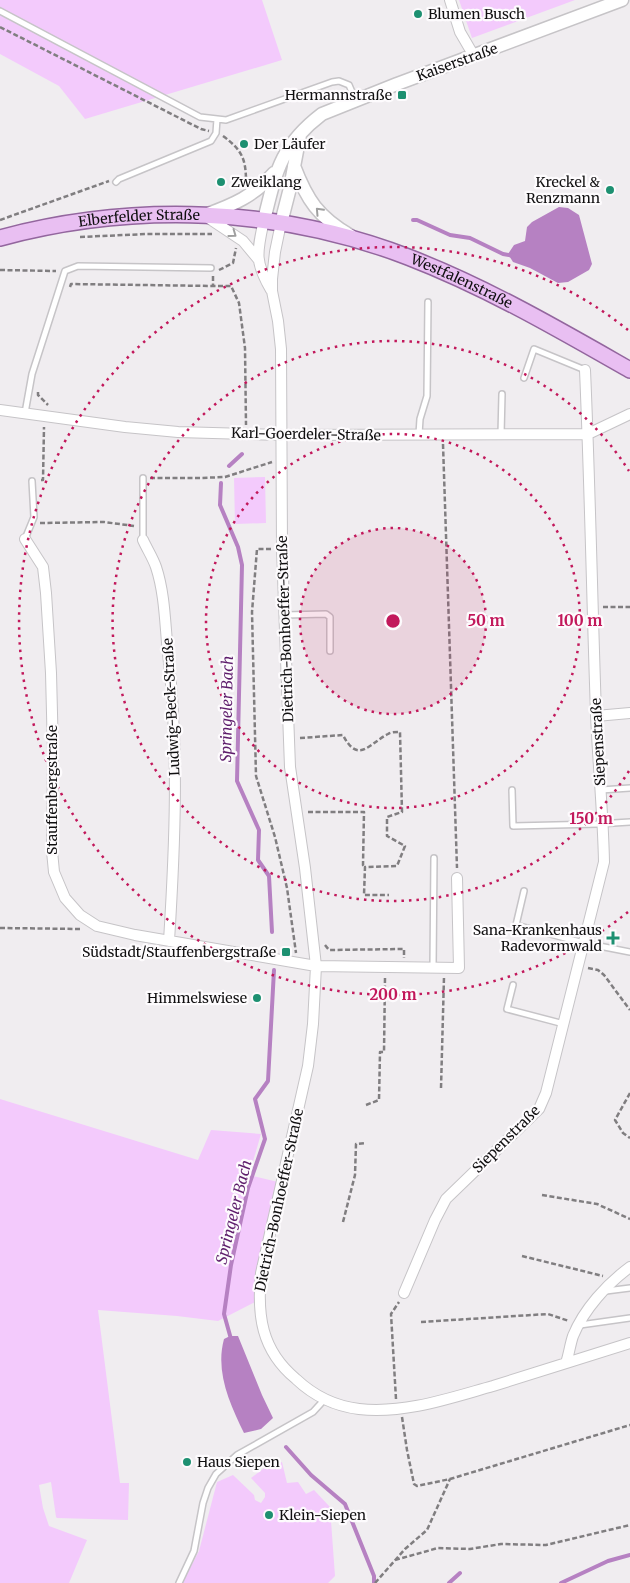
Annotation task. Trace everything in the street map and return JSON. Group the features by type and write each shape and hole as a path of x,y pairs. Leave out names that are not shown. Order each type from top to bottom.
{"main road":[{"name":"Elberfelder Straße","path":"0,238 52,226 96,219 158,214 204,215 281,223"},
{"name":"Westfalenstraße","path":"281,223 357,240 407,257 471,284 630,370"}],"street":[{"path":"450,0 460,32 474,56"},
{"name":"Kaiserstraße","path":"264,220 277,169 290,146 322,114 622,0"},
{"path":"281,223 300,136"},
{"path":"294,166 304,192 316,209 340,230 357,240"},
{"path":"204,215 255,192 277,169"},
{"path":"204,215 243,241 258,259"},
{"name":"Dietrich-Bonhoeffer-Straße","path":"264,220 258,248 258,259 264,278 272,291"},
{"name":"Dietrich-Bonhoeffer-Straße","path":"281,223 274,252 272,291 280,342 280,459 290,767 305,868 316,966 313,1024 308,1066 261,1273 259,1298 263,1329 288,1373 305,1388 324,1400 358,1409 396,1409 437,1401 630,1343"},
{"name":"Siepenstraße","path":"404,1293 446,1199 539,1109 546,1093 604,862 604,824 596,716 585,370"},
{"name":"Karl-Goerdeler-Straße","path":"0,410 152,430 281,435 588,434"},
{"path":"588,434 630,414"},
{"name":"Stauffenbergstraße","path":"26,539 43,567 46,593 51,673 53,753 52,851 54,872 62,891 72,907 87,920 108,929 316,966"},
{"name":"Ludwig-Beck-Straße","path":"142,540 156,566 162,592 176,756 174,854 169,941"},
{"path":"596,716 630,713"},
{"path":"316,966 459,968 457,878"},
{"path":"566,1363 573,1336 597,1298 615,1279 630,1267"}],"lane":[{"path":"0,11 200,117 226,120 339,81 349,85 355,100"},
{"path":"117,181 211,142 216,133 217,119"},
{"path":"25,413 32,374 65,271 78,266 213,270"},
{"path":"419,435 420,419 427,396 428,302"},
{"name":"Siepenstraße","path":"524,378 534,349 585,370"},
{"path":"501,434 502,394"},
{"name":"Ludwig-Beck-Straße","path":"142,540 143,478"},
{"path":"26,539 34,517 32,480"},
{"path":"285,614 326,614 330,617 330,651"},
{"path":"601,790 630,788"},
{"path":"512,790 513,826 630,822"},
{"path":"434,858 434,968"},
{"path":"524,890 516,925 584,943 630,952"},
{"path":"513,984 507,1009 564,1024"},
{"path":"603,1291 630,1288"},
{"path":"579,1325 630,1318"},
{"path":"178,1583 194,1551 200,1517 208,1488 216,1474 237,1455 295,1424 313,1412 324,1400"}],"path":[{"path":"0,27 202,129"},
{"path":"0,220 108,181 117,181"},
{"path":"72,237 212,234"},
{"path":"237,246 241,252"},
{"path":"0,270 65,271"},
{"path":"213,270 213,286"},
{"path":"68,293 71,284 231,286 239,303 247,373 246,425 238,424"},
{"path":"38,388 38,395 46,404 54,406"},
{"path":"32,480 42,480 45,415"},
{"path":"443,435 457,878"},
{"path":"143,478 225,477 280,459"},
{"path":"26,539 41,522 76,522 133,525 142,540"},
{"path":"257,549 252,612 256,776 279,854 297,963"},
{"path":"594,607 630,607"},
{"path":"289,738 343,735 346,742 357,750 363,750 390,732 400,732 402,812 387,817 386,836 405,846 397,866 365,867"},
{"path":"296,812 364,812 364,895 389,895"},
{"path":"0,928 108,929"},
{"path":"323,939 329,950 404,949 404,967"},
{"path":"366,1105 379,1100 380,1052 384,1052 386,967"},
{"path":"441,1088 444,968"},
{"path":"587,968 598,970 604,975 630,1010"},
{"path":"630,1093 615,1120 623,1134 630,1138"},
{"path":"343,1222 355,1175 356,1144 366,1143"},
{"path":"542,1195 598,1204 630,1219"},
{"path":"522,1256 615,1279"},
{"path":"404,1293 391,1314 396,1409 402,1414 406,1450 414,1484 417,1486 450,1479 630,1425"},
{"path":"421,1322 548,1314 579,1325"},
{"path":"374,1583 405,1549 427,1530 450,1479"},
{"path":"395,1560 438,1548 470,1549 501,1544 546,1545 630,1525"}],"shaded area":[{"path":"0,0 262,0 282,60 85,119 59,86 0,54"},
{"path":"459,0 575,0 472,38"},
{"path":"559,207 568,208 579,215 592,264 589,270 568,282 558,283 530,268 513,262 508,254 514,245 525,241 527,227 532,222"},
{"path":"265,477 266,523 235,524 234,478"},
{"path":"0,1099 198,1160 211,1130 261,1134 249,1175 278,1182 258,1271 255,1302 218,1321 98,1310 120,1483 129,1483 128,1520 57,1518 51,1482 39,1485 43,1508 49,1526 87,1540 69,1583 0,1583"},
{"path":"230,1336 238,1336 273,1418 261,1429 244,1433 225,1388 221,1364 222,1351 224,1339"},
{"name":"Klein-Siepen","path":"282,1462 287,1483 298,1482 306,1494 314,1490 330,1507 335,1576 328,1583 182,1583 199,1551 217,1482 233,1475 254,1495 255,1500 261,1503 265,1493 251,1478 267,1466"}],"waterway":[{"name":"Springeler Bach","path":"413,220 417,220 450,235 470,238 503,254 514,256"},
{"name":"Springeler Bach","path":"229,466 242,454"},
{"name":"Springeler Bach","path":"221,483 220,505 238,547 242,565 237,781 259,830 258,860 269,876 272,932"},
{"name":"Springeler Bach","path":"231,1339 224,1314 231,1265 248,1188 265,1139 255,1099 268,1081 274,970"},
{"name":"Springeler Bach","path":"286,1447 311,1475 345,1504 374,1576 374,1583"},
{"path":"561,1583 608,1561 630,1555"},
{"path":"449,1583 460,1573"}],"place":[{"name":"Blumen Busch","path":"418,14"},
{"name":"Hermannstraße","path":"402,95"},
{"name":"Der Läufer","path":"244,144"},
{"name":"Zweiklang","path":"221,182"},
{"name":"Kreckel & Renzmann","path":"610,190"},
{"name":"Sana-Krankenhaus Radevormwald","path":"613,938"},
{"name":"Südstadt/Stauffenbergstraße","path":"286,952"},
{"name":"Himmelswiese","path":"257,998"},
{"name":"Haus Siepen","path":"187,1462"},
{"name":"Klein-Siepen","path":"269,1515"}]}
